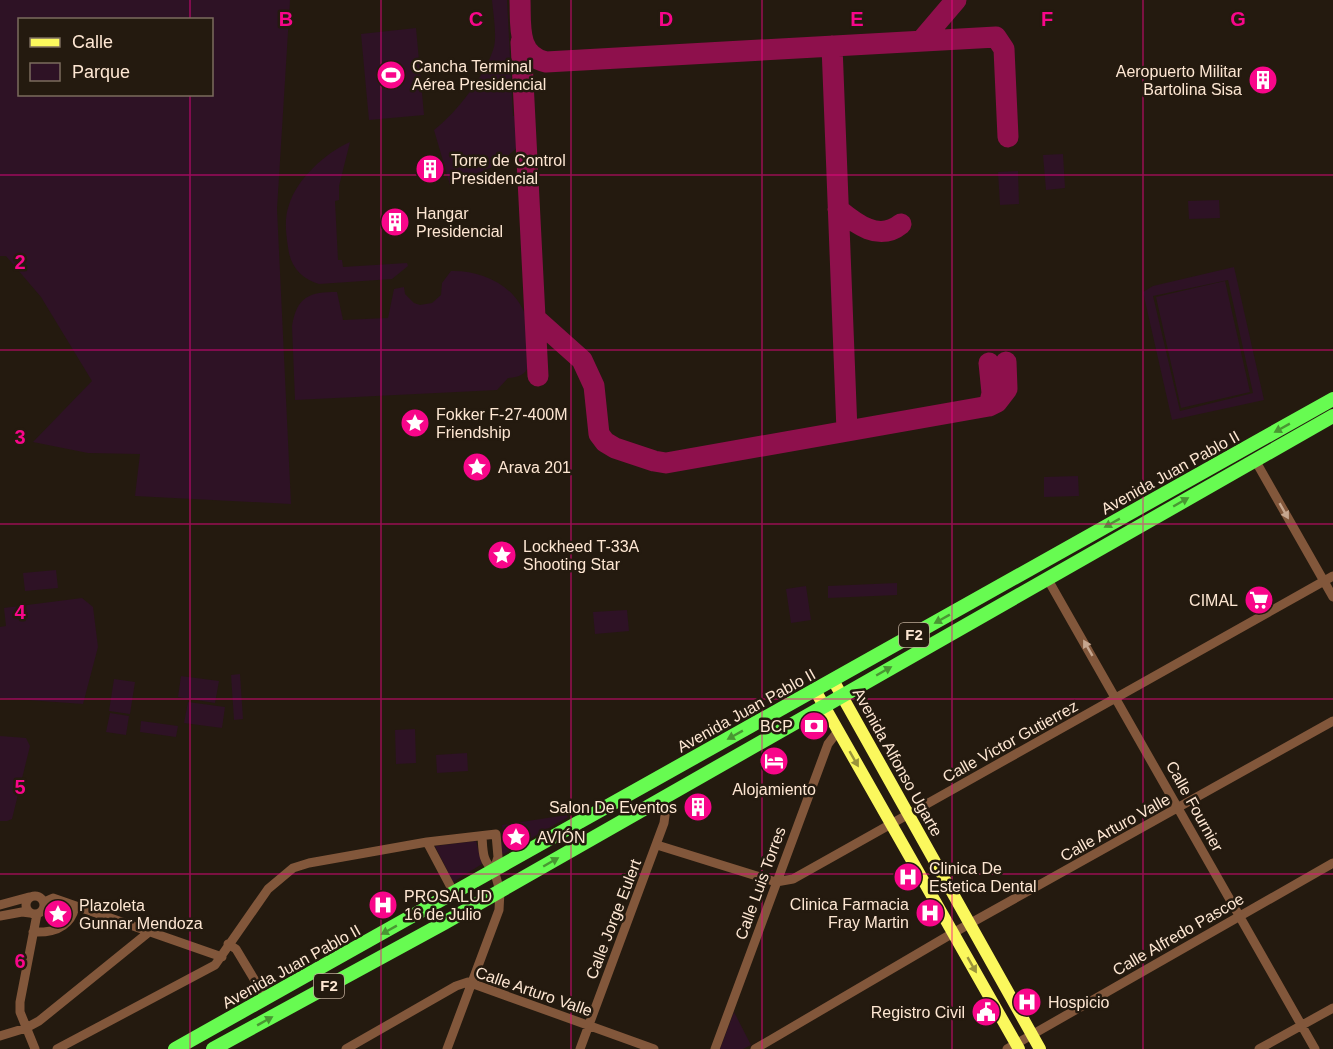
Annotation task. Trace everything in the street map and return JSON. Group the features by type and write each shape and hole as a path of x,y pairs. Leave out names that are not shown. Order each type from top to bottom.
{"highway":[{"name":"Avenida Juan Pablo II","path":"175,1049 1333,399"},
{"name":"Avenida Juan Pablo II","path":"213,1049 500,891 1333,416"}],"main road":[{"name":"Avenida Alfonso Ugarte","path":"833,680 1040,1049"},
{"path":"815,690 953,933 1014,1047"}],"street":[{"path":"1255,460 1333,597"},
{"name":"Calle Victor Gutierrez","path":"776,882 786,882 803,875 1333,576"},
{"name":"Calle Fournier","path":"1047,578 1315,1049"},
{"name":"Calle Arturo Valle","path":"755,1049 953,933 1179,809 1333,721"},
{"name":"Calle Luis Torres","path":"715,1049 828,744 838,731"},
{"name":"Calle Jorge Eulert","path":"580,1049 657,845 666,815 663,798"},
{"path":"57,1049 215,965 268,889 293,868 309,863 427,842 496,834 498,857 494,870 500,891 499,909 447,1049"},
{"path":"482,836 484,858 494,870"},
{"path":"427,842 454,893"},
{"path":"657,845 776,882"},
{"name":"Calle Alfredo Pascoe","path":"1014,1047 1333,863"},
{"path":"31,896 26,903 26,909 33,914"},
{"path":"0,905 31,896 40,897 44,902 44,909 33,914 16,912 0,916"},
{"path":"44,902 53,898 222,957"},
{"path":"33,932 46,933 62,927 73,914 75,907"},
{"path":"33,914 33,932 20,1012 35,1049"},
{"path":"0,1036 26,1028 39,1021 150,932"},
{"path":"228,944 236,949 266,999"},
{"name":"Calle Arturo Valle","path":"346,1049 456,986 472,983 654,1049"},
{"path":"1259,1049 1333,1008"}],"green space":[{"path":"0,0 290,0 277,209 291,504 135,496 140,454 88,453 33,442 92,381 41,297 6,256 0,256"},
{"path":"492,0 507,0 513,116 517,116 518,147 497,165 450,185 434,130 470,92 490,58 495,36"},
{"name":"Cancha Terminal Aérea Presidencial","path":"416,28 424,115 369,120 361,34"},
{"path":"350,142 339,186 339,200 335,201 338,260 342,260 343,267 407,263 408,266 392,279 319,284 302,275 291,260 286,231 287,210 298,186 313,168 331,153"},
{"path":"1063,154 1065,188 1046,190 1043,155"},
{"path":"1018,171 1019,204 1000,205 998,172"},
{"path":"1219,200 1220,218 1189,219 1188,201"},
{"path":"1234,267 1264,400 1172,420 1143,292 1153,286","holes":["1228,280 1253,393 1180,411 1153,296"]},
{"path":"451,271 463,271 487,277 508,290 516,299 523,309 528,327 529,364 525,372 508,378 497,390 295,400 292,326 301,302 319,293 337,292 343,320 388,318 394,289 404,287 405,294 414,303 420,305 432,303 441,295 442,283"},
{"path":"1225,281 1250,392 1181,408 1156,297"},
{"path":"1078,476 1079,496 1044,497 1044,477"},
{"path":"56,570 58,588 25,591 23,573"},
{"path":"897,583 897,595 828,598 828,586"},
{"path":"806,586 811,620 791,623 786,589"},
{"path":"82,598 93,607 98,647 83,704 0,698 0,627 6,626 4,608"},
{"path":"627,610 629,631 595,634 593,612"},
{"path":"240,674 243,719 234,720 231,675"},
{"path":"181,676 219,681 215,703 178,697"},
{"path":"114,679 135,682 130,714 109,711"},
{"path":"188,702 225,707 222,728 184,723"},
{"path":"110,713 129,716 126,735 106,732"},
{"path":"141,721 178,726 176,737 140,732"},
{"path":"415,729 416,763 396,764 395,730"},
{"path":"0,736 26,738 30,746 12,819 7,821 0,821"},
{"path":"467,753 468,771 437,773 436,755"},
{"path":"567,815 568,817 504,854 500,853 498,840 503,835 502,825"},
{"path":"476,841 482,864 453,882 435,846"},
{"path":"734,1012 751,1045 743,1049 720,1049"}],"taxiway":[{"path":"520,0 521,28 525,46 529,53 546,62 996,37 1004,49 1008,137"},
{"path":"921,41 956,0"},
{"path":"521,42 538,376"},
{"path":"832,46 847,431"},
{"path":"838,209 860,225 876,231 893,229 901,224"},
{"path":"535,318 582,360 594,386 599,434 605,442 615,448 666,463 989,406 997,402 1007,389 1006,362"},
{"path":"989,363 992,393 989,406"}],"place":[{"name":"Cancha Terminal Aérea Presidencial","path":"391,75"},
{"name":"Aeropuerto Militar Bartolina Sisa","path":"1263,80"},
{"name":"Torre de Control Presidencial","path":"430,169"},
{"name":"Hangar Presidencial","path":"395,222"},
{"name":"Fokker F-27-400M Friendship","path":"415,423"},
{"name":"Arava 201","path":"477,467"},
{"name":"Lockheed T-33A Shooting Star","path":"502,555"},
{"name":"CIMAL","path":"1259,600"},
{"name":"BCP","path":"814,726"},
{"name":"Alojamiento","path":"774,761"},
{"name":"Salon De Eventos","path":"698,807"},
{"name":"AVIÓN","path":"516,837"},
{"name":"Clinica De Estetica Dental","path":"908,877"},
{"name":"PROSALUD 16 de Julio","path":"383,905"},
{"name":"Clinica Farmacia Fray Martin","path":"930,913"},
{"name":"Plazoleta Gunnar Mendoza","path":"58,914"},
{"name":"Hospicio","path":"1027,1002"},
{"name":"Registro Civil","path":"986,1012"}]}
